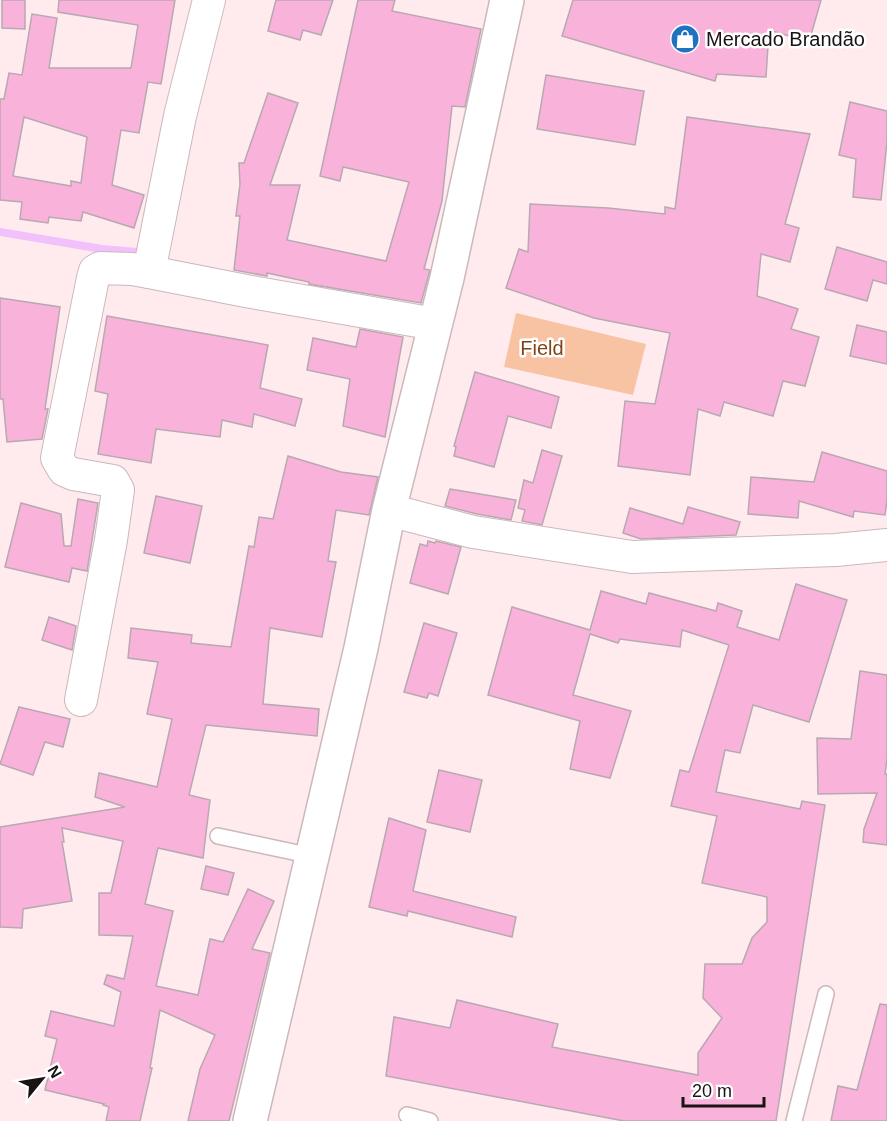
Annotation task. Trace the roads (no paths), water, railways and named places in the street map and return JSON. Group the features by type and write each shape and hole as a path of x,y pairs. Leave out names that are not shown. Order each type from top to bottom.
{"street":[{"path":"149,272 180,116 209,0"},
{"path":"250,1121 361,648 388,510 454,244 507,0"},
{"path":"81,700 118,490 113,480 73,474 64,470 57,458 95,271 100,268 132,269 435,324"},
{"path":"388,510 473,532 632,557 836,550 887,545"}],"lane":[{"path":"218,836 312,856"},
{"path":"794,1121 826,994"},
{"path":"407,1115 430,1121"}],"waterway":[{"path":"0,232 102,249 137,252 147,248"}],"place":[{"name":"Mercado Brandão","path":"685,39"}],"park label":[{"name":"Field","path":"542,348"}]}
